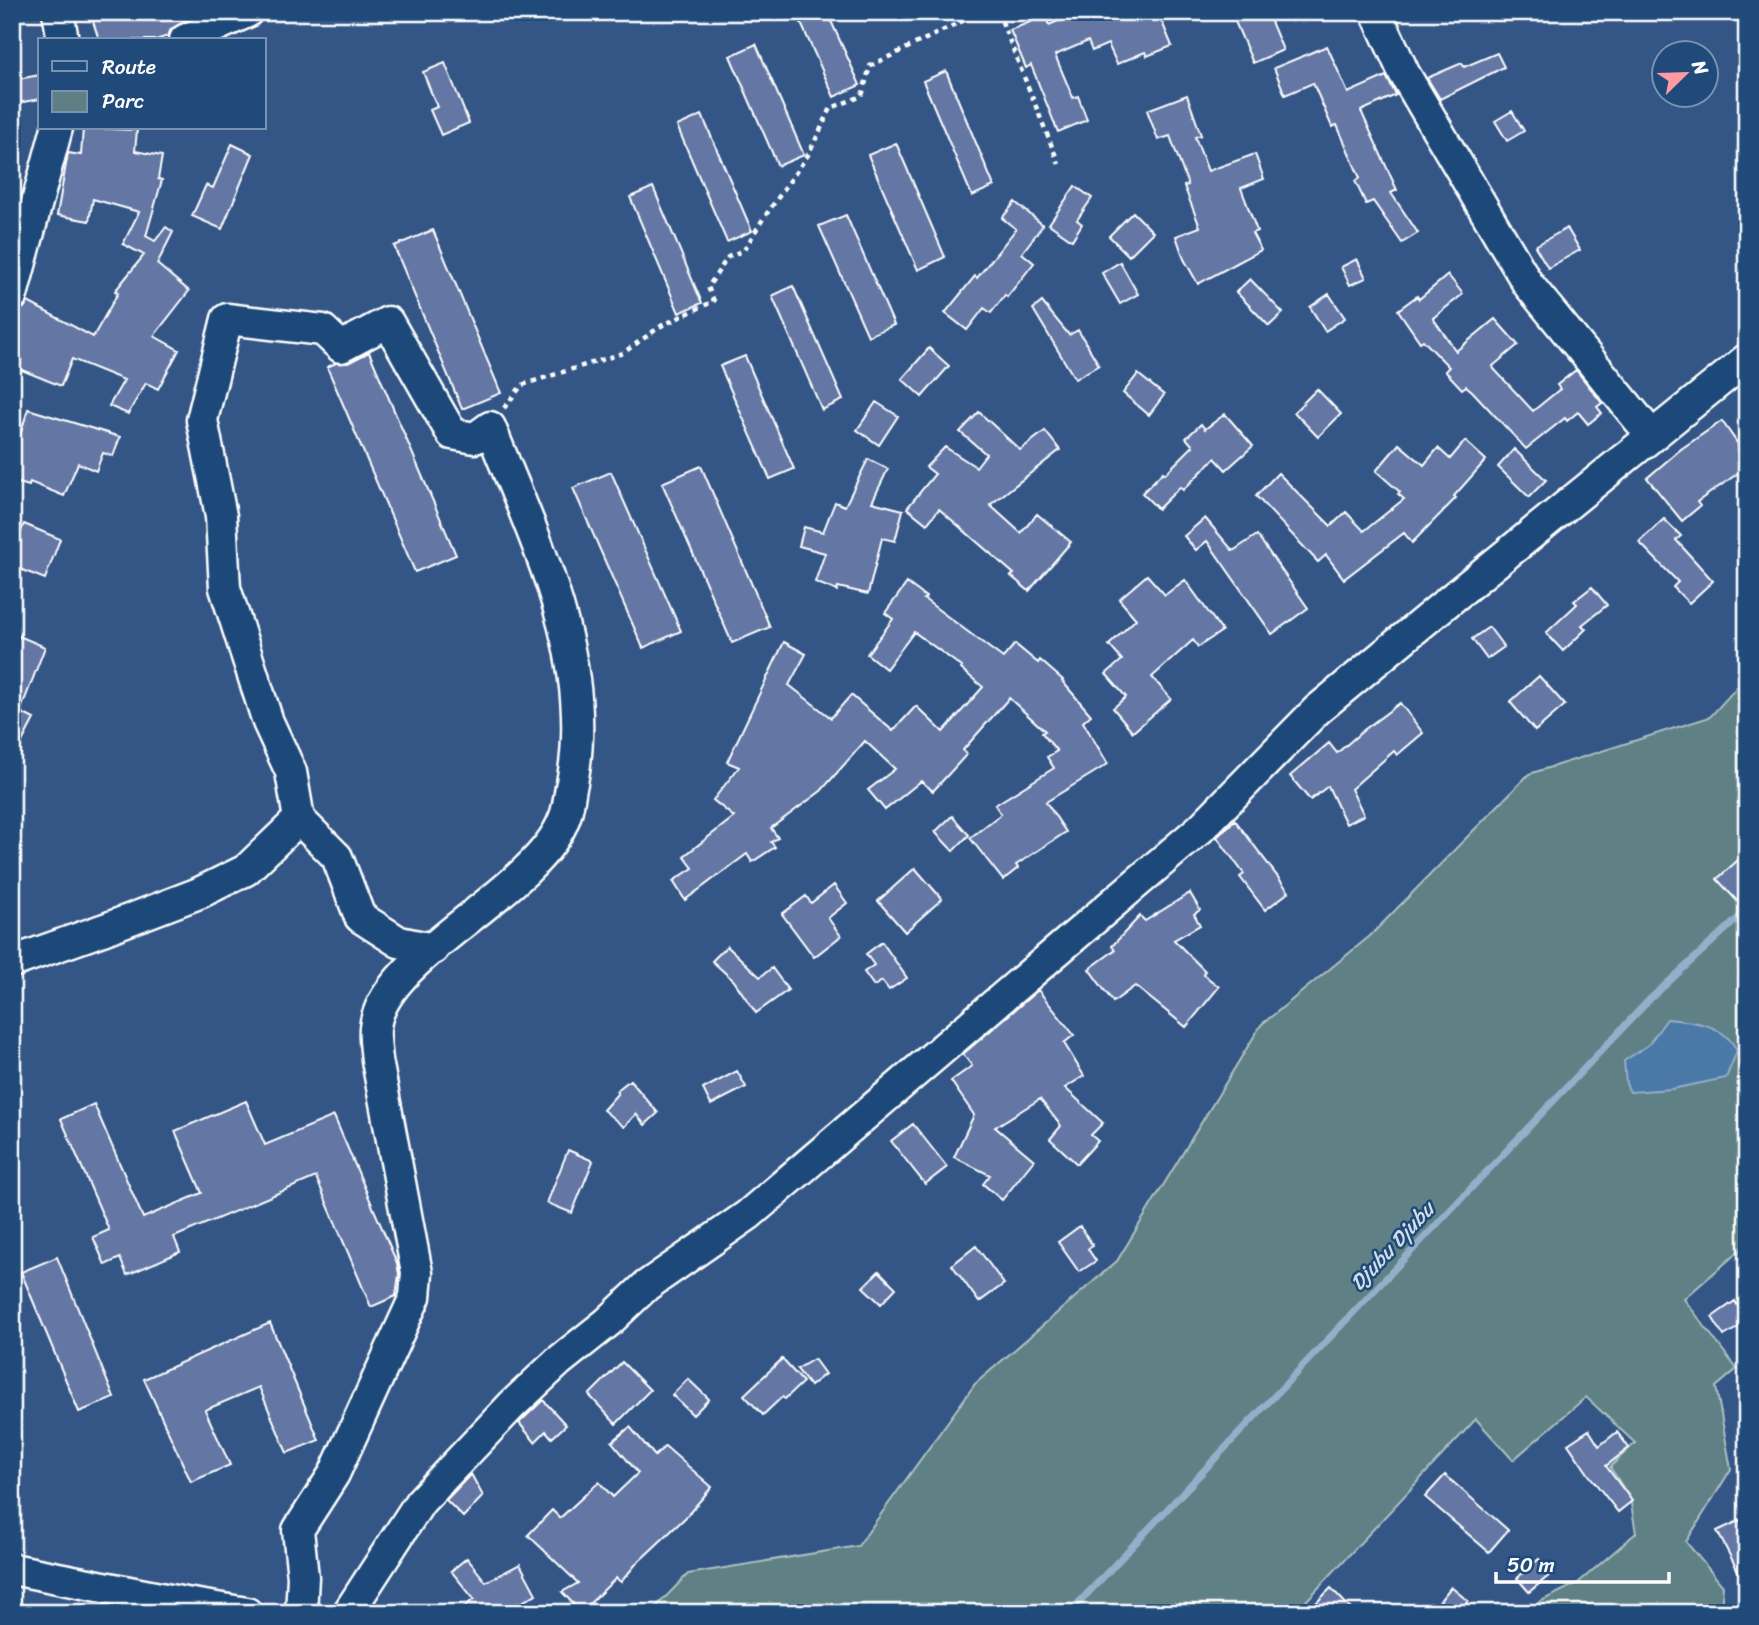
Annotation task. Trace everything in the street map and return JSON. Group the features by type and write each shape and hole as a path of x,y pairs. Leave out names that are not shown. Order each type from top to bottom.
{"street":[{"path":"58,12 63,38"},
{"path":"189,38 247,12"},
{"path":"1376,12 1404,73 1528,284 1652,436"},
{"path":"12,295 56,130"},
{"path":"301,1613 303,1577 298,1530 334,1474 415,1297 417,1273 377,1060 375,1026 386,997 415,964 433,949 540,859 564,820 574,769 577,721 567,638 552,583 490,427 475,438 452,434 388,322 341,347 323,330 227,319 202,419 222,516 225,588 268,722 291,772 299,819 337,857 360,917 400,942 433,949"},
{"path":"348,1613 420,1502 486,1432 559,1361 608,1322 646,1286 748,1214 1201,828 1317,710 1747,359"},
{"path":"12,962 187,898 246,870 299,819"},
{"path":"12,1569 247,1613"}],"path":[{"path":"490,427 522,385 623,353 661,326 714,301 708,287 728,257 744,250 808,155 831,108 862,96 870,66 981,12"},
{"path":"998,12 1059,164"}],"green space":[{"path":"1747,676 1747,1244 1684,1299 1737,1369 1716,1387 1731,1469 1686,1542 1723,1586 1721,1613 1541,1613 1539,1602 1578,1583 1636,1533 1630,1498 1610,1467 1635,1443 1586,1397 1513,1460 1476,1419 1295,1613 650,1613 688,1574 858,1546 975,1384 1117,1261 1261,1025 1370,936 1529,774 1710,717"}],"water":[{"path":"1667,1019 1707,1026 1725,1035 1732,1042 1737,1051 1726,1078 1672,1089 1630,1092 1626,1084 1624,1061 1648,1045"}],"building":[{"path":"90,12 182,12 185,21 162,38 98,38"},
{"path":"796,12 827,12 860,85 834,97"},
{"path":"1079,12 1158,12 1172,46 1147,56 1145,52 1117,64 1108,44 1092,51 1088,41 1055,55 1073,98 1078,96 1087,120 1058,132 1031,65 1026,68 1010,30 1045,16 1049,25"},
{"path":"1244,12 1267,12 1283,50 1253,63 1233,17"},
{"path":"756,44 804,155 778,166 730,56"},
{"path":"1327,46 1348,93 1386,76 1396,95 1361,111 1397,190 1391,193 1418,233 1402,243 1373,201 1366,204 1355,181 1360,178 1337,125 1332,127 1313,83 1285,95 1274,68"},
{"path":"1497,53 1504,67 1440,99 1427,78 1462,63 1464,67"},
{"path":"445,63 469,123 441,135 430,110 437,107 423,72"},
{"path":"946,71 994,186 972,196 923,81"},
{"path":"38,75 38,99 12,104 12,80"},
{"path":"1187,95 1201,135 1195,137 1208,171 1255,154 1264,179 1241,188 1257,231 1252,233 1261,250 1198,284 1184,259 1176,236 1200,227 1184,186 1188,185 1170,136 1158,140 1147,110"},
{"path":"1512,111 1524,131 1507,141 1495,121"},
{"path":"702,115 752,231 727,242 677,126"},
{"path":"83,130 137,130 135,151 162,156 158,179 162,180 146,236 155,241 166,227 173,232 157,264 189,291 154,336 179,350 158,389 146,383 128,414 109,406 124,380 72,359 61,386 12,366 12,312 24,308 28,302 93,337 118,293 115,291 144,255 123,244 139,212 93,199 89,221 57,215 68,153 81,155"},
{"path":"896,143 945,257 918,270 868,155"},
{"path":"232,144 253,154 222,229 192,216 206,185 213,188"},
{"path":"1075,186 1092,198 1077,220 1082,224 1072,240 1049,224"},
{"path":"653,187 702,303 679,313 630,197"},
{"path":"1015,202 1043,225 1022,253 1034,263 991,313 984,308 967,330 945,313 1016,229 1002,218"},
{"path":"1133,212 1153,232 1129,256 1109,236"},
{"path":"846,215 894,325 868,336 819,226"},
{"path":"1567,228 1580,250 1548,268 1535,246"},
{"path":"433,230 501,393 462,409 394,246"},
{"path":"1357,259 1366,278 1350,285 1341,267"},
{"path":"1120,262 1138,294 1120,304 1102,273"},
{"path":"1448,275 1463,294 1433,318 1456,351 1495,319 1518,345 1493,366 1494,369 1533,411 1560,389 1557,385 1576,370 1602,403 1597,407 1602,413 1588,424 1578,412 1567,421 1565,418 1526,449 1472,391 1466,386 1462,389 1445,371 1449,367 1423,340 1420,342 1398,310 1417,296 1419,299"},
{"path":"1250,279 1283,313 1269,326 1236,292"},
{"path":"793,286 843,400 822,410 772,296"},
{"path":"1329,294 1345,318 1325,331 1310,307"},
{"path":"1042,302 1069,335 1078,330 1099,365 1075,379 1033,309"},
{"path":"929,348 949,366 922,397 902,379"},
{"path":"369,352 456,555 415,572 327,367 336,363 348,363"},
{"path":"745,356 794,469 770,479 720,366"},
{"path":"1138,374 1164,395 1149,415 1123,393"},
{"path":"1317,389 1341,414 1318,437 1294,412"},
{"path":"876,402 898,416 879,445 857,430"},
{"path":"28,409 120,437 113,456 103,453 96,471 78,463 64,496 30,482 29,486 12,481 12,441 18,442"},
{"path":"979,412 1020,450 1045,431 1060,450 990,505 1021,533 1037,514 1071,542 1029,591 1011,576 1014,574 939,509 927,524 907,508 935,474 926,467 945,447 976,467 986,454 960,432"},
{"path":"1225,414 1253,446 1226,470 1215,458 1183,490 1180,487 1158,509 1142,493 1193,446 1186,438 1201,424 1205,429"},
{"path":"1722,421 1738,444 1747,438 1747,467 1697,502 1700,506 1682,521 1647,478 1681,449"},
{"path":"1465,441 1486,460 1454,496 1456,498 1412,543 1404,533 1344,579 1326,555 1318,562 1256,496 1278,473 1331,526 1346,512 1364,531 1404,499 1398,494 1400,492 1376,471 1399,444 1424,465 1438,448 1450,459"},
{"path":"1514,449 1546,480 1529,497 1498,467"},
{"path":"868,459 888,469 872,502 903,510 895,541 882,538 868,594 838,587 837,591 815,582 825,553 799,546 804,527 823,532 835,502 845,506"},
{"path":"701,466 770,627 732,643 662,483"},
{"path":"611,472 681,631 643,648 573,488"},
{"path":"1205,518 1233,551 1257,535 1308,608 1272,634 1207,541 1196,550 1184,536"},
{"path":"1664,519 1681,536 1676,540 1713,581 1689,603 1673,587 1678,582 1639,542"},
{"path":"24,524 60,539 45,579 12,566 12,554"},
{"path":"1147,575 1165,595 1185,580 1222,631 1198,647 1193,640 1152,677 1171,699 1133,732 1113,708 1126,697 1106,674 1122,660 1109,645 1136,619 1119,599"},
{"path":"907,583 926,597 924,599 1003,658 1015,644 1038,663 1040,660 1063,680 1091,715 1083,722 1108,764 1046,802 1066,832 1016,865 1018,868 1003,880 970,838 1001,814 995,805 1054,768 1047,757 1057,751 1042,733 1045,731 1009,698 963,750 967,754 933,791 921,781 885,810 868,790 895,769 865,741 821,791 771,828 778,838 771,842 775,847 752,862 747,854 685,900 673,881 693,868 684,856 734,817 713,800 739,767 727,762 784,642 806,654 789,685 831,718 851,695 893,731 916,706 943,732 983,687 961,669 962,667 914,632 886,669 867,654 893,619 885,613"},
{"path":"1592,587 1607,605 1582,625 1586,629 1563,651 1546,633 1577,604 1574,601"},
{"path":"1489,627 1504,647 1487,659 1472,639"},
{"path":"19,636 45,647 20,712 34,719 12,761 12,652"},
{"path":"1539,676 1565,705 1535,731 1510,702"},
{"path":"1400,703 1423,733 1397,755 1394,751 1351,789 1364,815 1346,824 1328,786 1310,800 1290,776 1329,743 1337,753"},
{"path":"952,816 969,835 953,851 935,832"},
{"path":"1235,820 1289,892 1265,910 1240,877 1244,874 1217,837"},
{"path":"1747,852 1747,912 1717,879"},
{"path":"915,868 942,899 905,932 878,901"},
{"path":"834,885 847,903 828,918 841,936 814,957 782,914 806,896 811,903"},
{"path":"1190,893 1200,910 1194,914 1200,925 1174,940 1205,971 1203,974 1219,987 1186,1027 1135,986 1113,1002 1089,969 1115,950 1112,946 1140,916 1145,921"},
{"path":"882,942 907,978 889,990 882,981 874,986 864,972 874,965 866,954"},
{"path":"727,946 760,977 772,968 788,990 756,1013 734,981 712,961"},
{"path":"1038,990 1074,1035 1064,1043 1084,1076 1065,1088 1103,1123 1091,1135 1098,1141 1077,1164 1050,1139 1061,1126 1040,1099 995,1127 1034,1160 1002,1200 983,1184 990,1175 954,1157 974,1115 951,1081 972,1066 963,1054"},
{"path":"737,1071 746,1087 711,1105 703,1089"},
{"path":"630,1080 658,1113 645,1125 636,1114 624,1127 603,1110 618,1093 616,1091"},
{"path":"246,1101 265,1145 334,1116 397,1263 399,1274 396,1296 371,1307 316,1177 174,1237 180,1252 127,1275 120,1258 105,1265 93,1237 109,1230 61,1119 94,1104 143,1218 202,1193 175,1131"},
{"path":"913,1124 947,1167 925,1184 891,1141"},
{"path":"568,1150 593,1161 572,1213 547,1203"},
{"path":"1080,1226 1093,1246 1088,1249 1096,1261 1079,1272 1058,1242"},
{"path":"976,1246 1004,1284 979,1302 952,1265"},
{"path":"57,1257 114,1398 79,1412 21,1272"},
{"path":"879,1271 896,1288 881,1304 863,1287"},
{"path":"1735,1301 1747,1322 1724,1336 1712,1317"},
{"path":"270,1323 319,1440 287,1453 259,1387 205,1410 230,1465 191,1482 144,1379"},
{"path":"782,1359 803,1382 763,1415 744,1395"},
{"path":"814,1359 825,1374 810,1386 797,1369"},
{"path":"622,1362 650,1390 616,1424 589,1395"},
{"path":"688,1379 709,1399 693,1415 672,1395"},
{"path":"543,1400 566,1425 552,1438 546,1431 535,1442 519,1423"},
{"path":"630,1427 655,1456 665,1446 712,1487 621,1582 616,1578 581,1612 562,1592 578,1583 528,1535 552,1510 560,1518 599,1482 613,1497 638,1473 612,1442"},
{"path":"1589,1430 1599,1446 1617,1432 1629,1448 1606,1466 1632,1501 1618,1512 1568,1444"},
{"path":"471,1474 483,1496 463,1517 446,1500"},
{"path":"1445,1475 1508,1530 1489,1552 1425,1497"},
{"path":"1747,1517 1747,1588 1717,1531"},
{"path":"467,1558 486,1582 520,1564 536,1594 503,1613 457,1613 474,1599 451,1571"},
{"path":"1539,1559 1551,1574 1529,1592 1517,1578"},
{"path":"1451,1587 1468,1601 1459,1613 1430,1613"},
{"path":"1331,1588 1355,1613 1326,1613 1316,1603"}],"waterway":[{"name":"Djubu Djubu","path":"1069,1613 1650,999 1747,910"}]}
